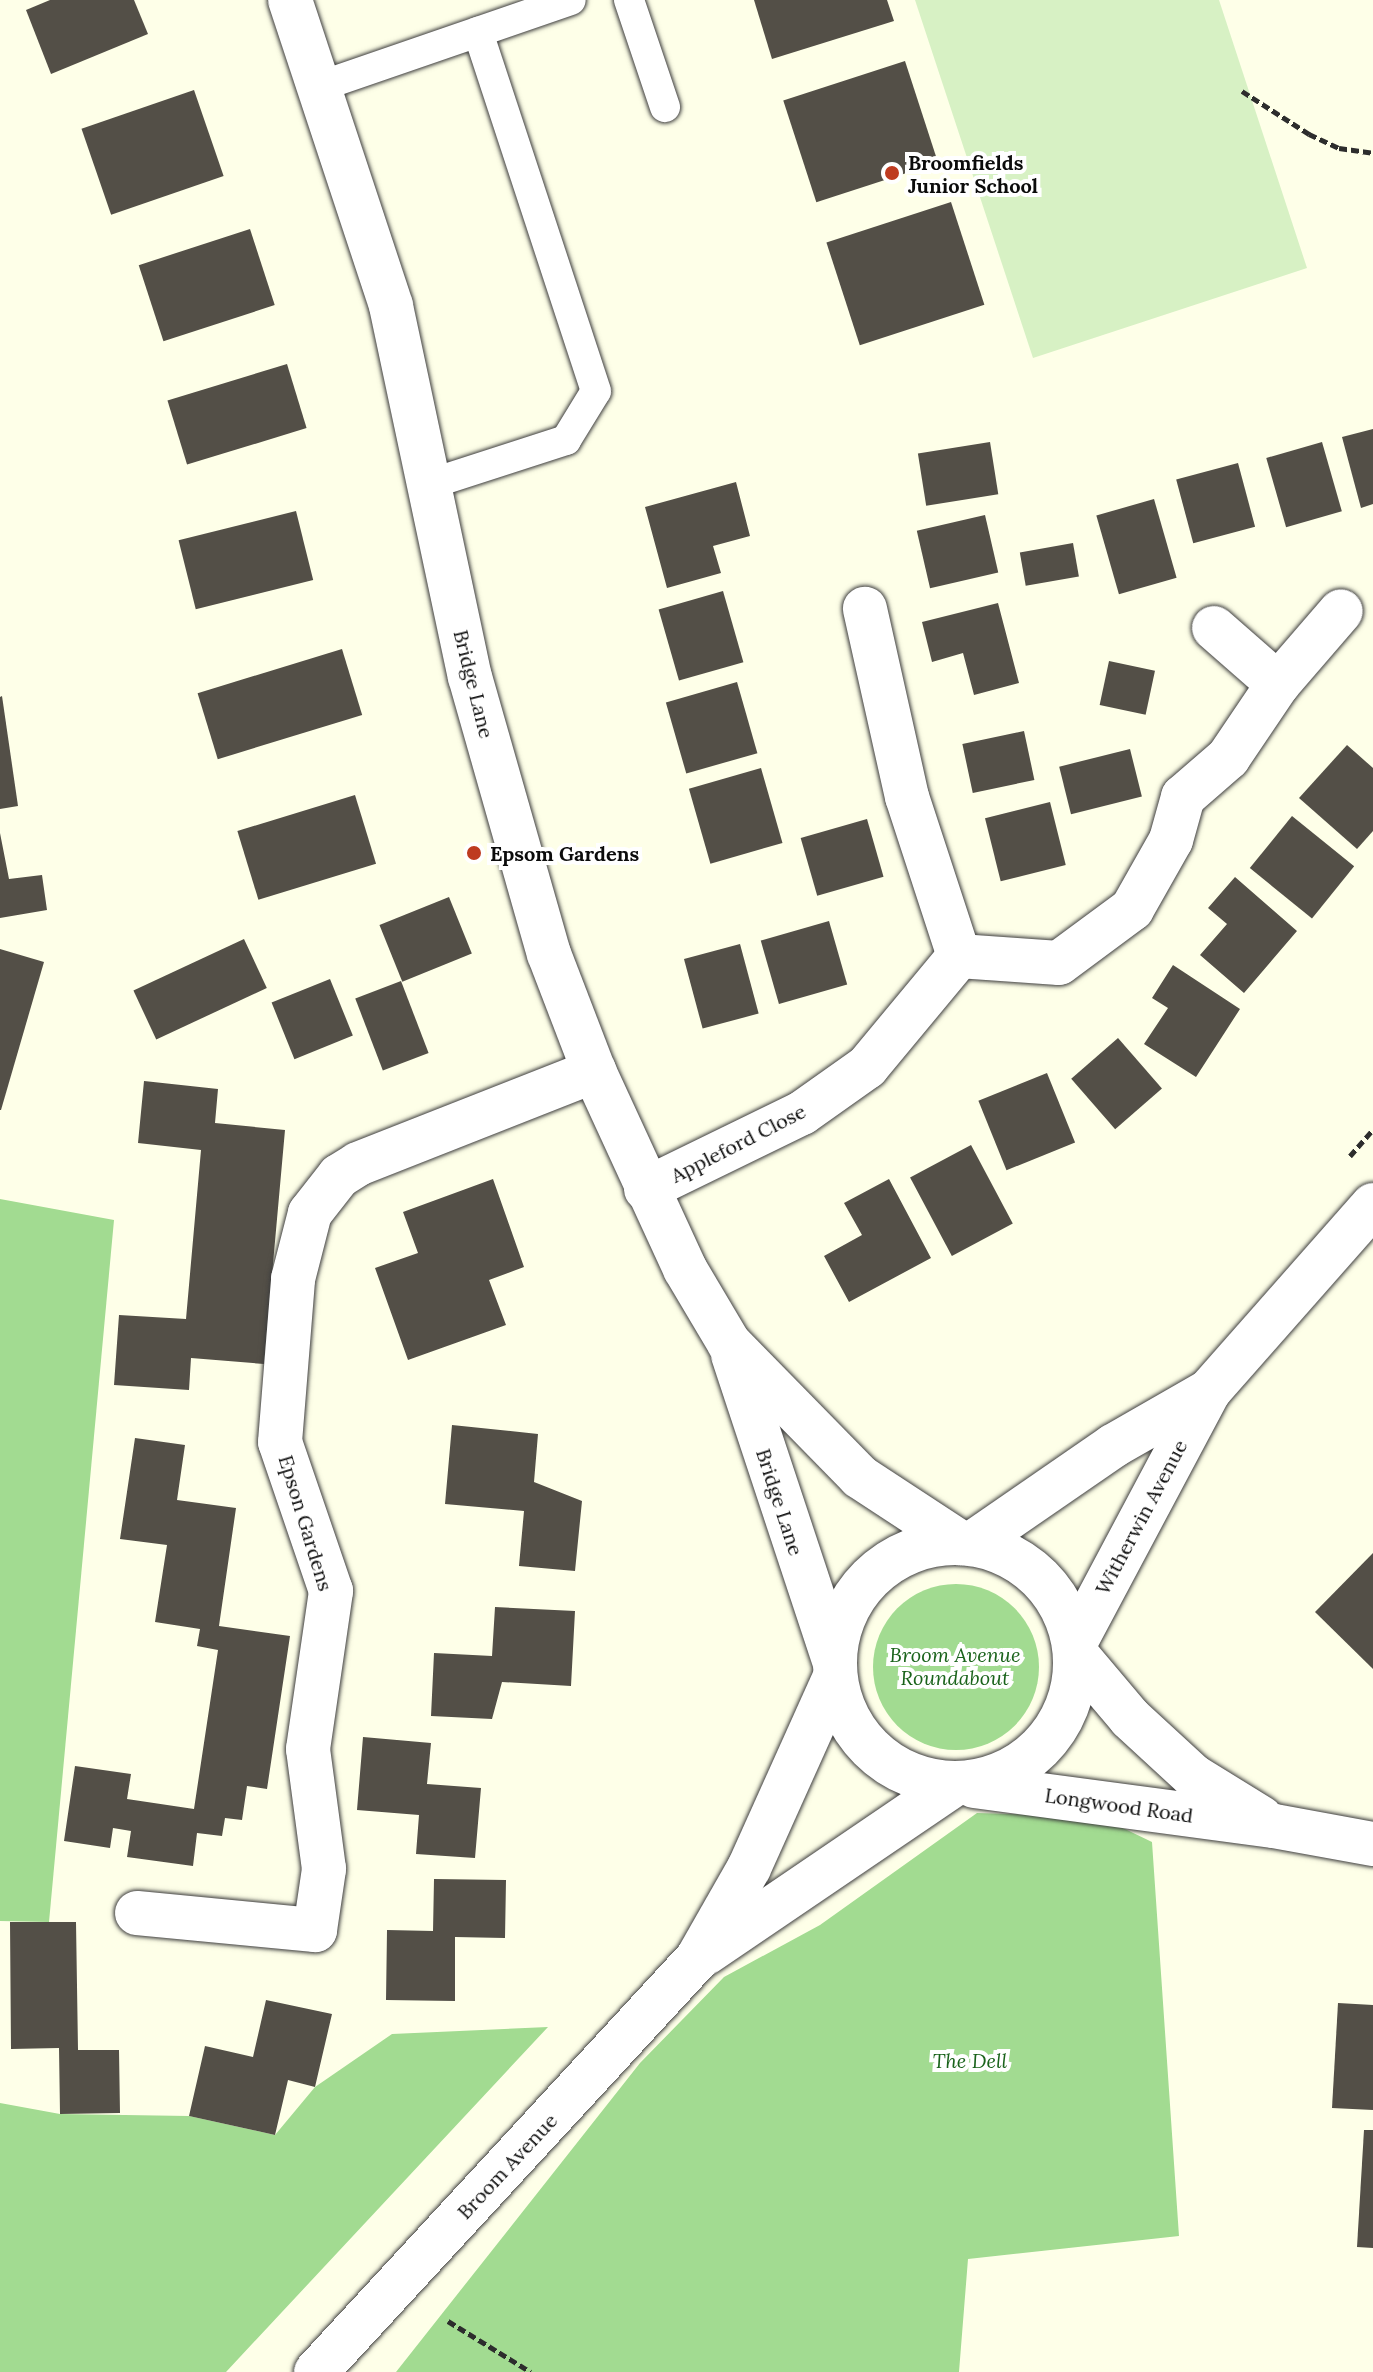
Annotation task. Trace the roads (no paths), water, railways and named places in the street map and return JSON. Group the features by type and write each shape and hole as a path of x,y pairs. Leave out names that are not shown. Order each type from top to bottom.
{"street":[{"name":"Bridge Lane","path":"290,0 321,86 391,306 470,677 549,954 594,1071 646,1189 729,1343 834,1668"},
{"path":"865,609 907,797 959,956 1059,963 1132,909 1171,840 1183,797 1228,758 1278,684 1341,611"},
{"path":"1214,628 1278,684"},
{"name":"Appleford Close","path":"646,1189 802,1113 867,1067 959,956"},
{"name":"Epson Gardens","path":"137,1913 315,1930 324,1869 308,1749 331,1591 280,1442 293,1279 310,1213 339,1176 358,1164 594,1071"},
{"name":"Witherwin Avenue","path":"1075,1648 1209,1391 1373,1205"},
{"name":"Bridge Lane","path":"729,1343 860,1477 966,1543"},
{"name":"Witherwin Avenue","path":"966,1543 1113,1446 1209,1391"},
{"path":"966,1543 1022,1564 1047,1585 1065,1613 1075,1648 1067,1709 1050,1738 1006,1772 959,1784 923,1780 887,1763 858,1735 839,1700 834,1668 839,1629 872,1575 914,1551 966,1543"},
{"name":"Longwood Road","path":"1075,1648 1130,1718 1193,1776 1274,1826"},
{"name":"Broom Avenue","path":"316,2372 697,1959 749,1868 834,1668"},
{"name":"Broom Avenue","path":"697,1959 959,1784"},
{"name":"Longwood Road","path":"959,1784 1274,1826 1373,1844"}],"lane":[{"path":"321,86 571,0"},
{"path":"629,0 665,107"},
{"path":"430,484 566,440 596,391 478,32"}],"place":[{"name":"Broomfields Junior School","path":"892,173"},
{"name":"Epsom Gardens","path":"474,853"}],"park label":[{"name":"Broom Avenue Roundabout","path":"955,1666"},
{"name":"The Dell","path":"970,2060"}]}
